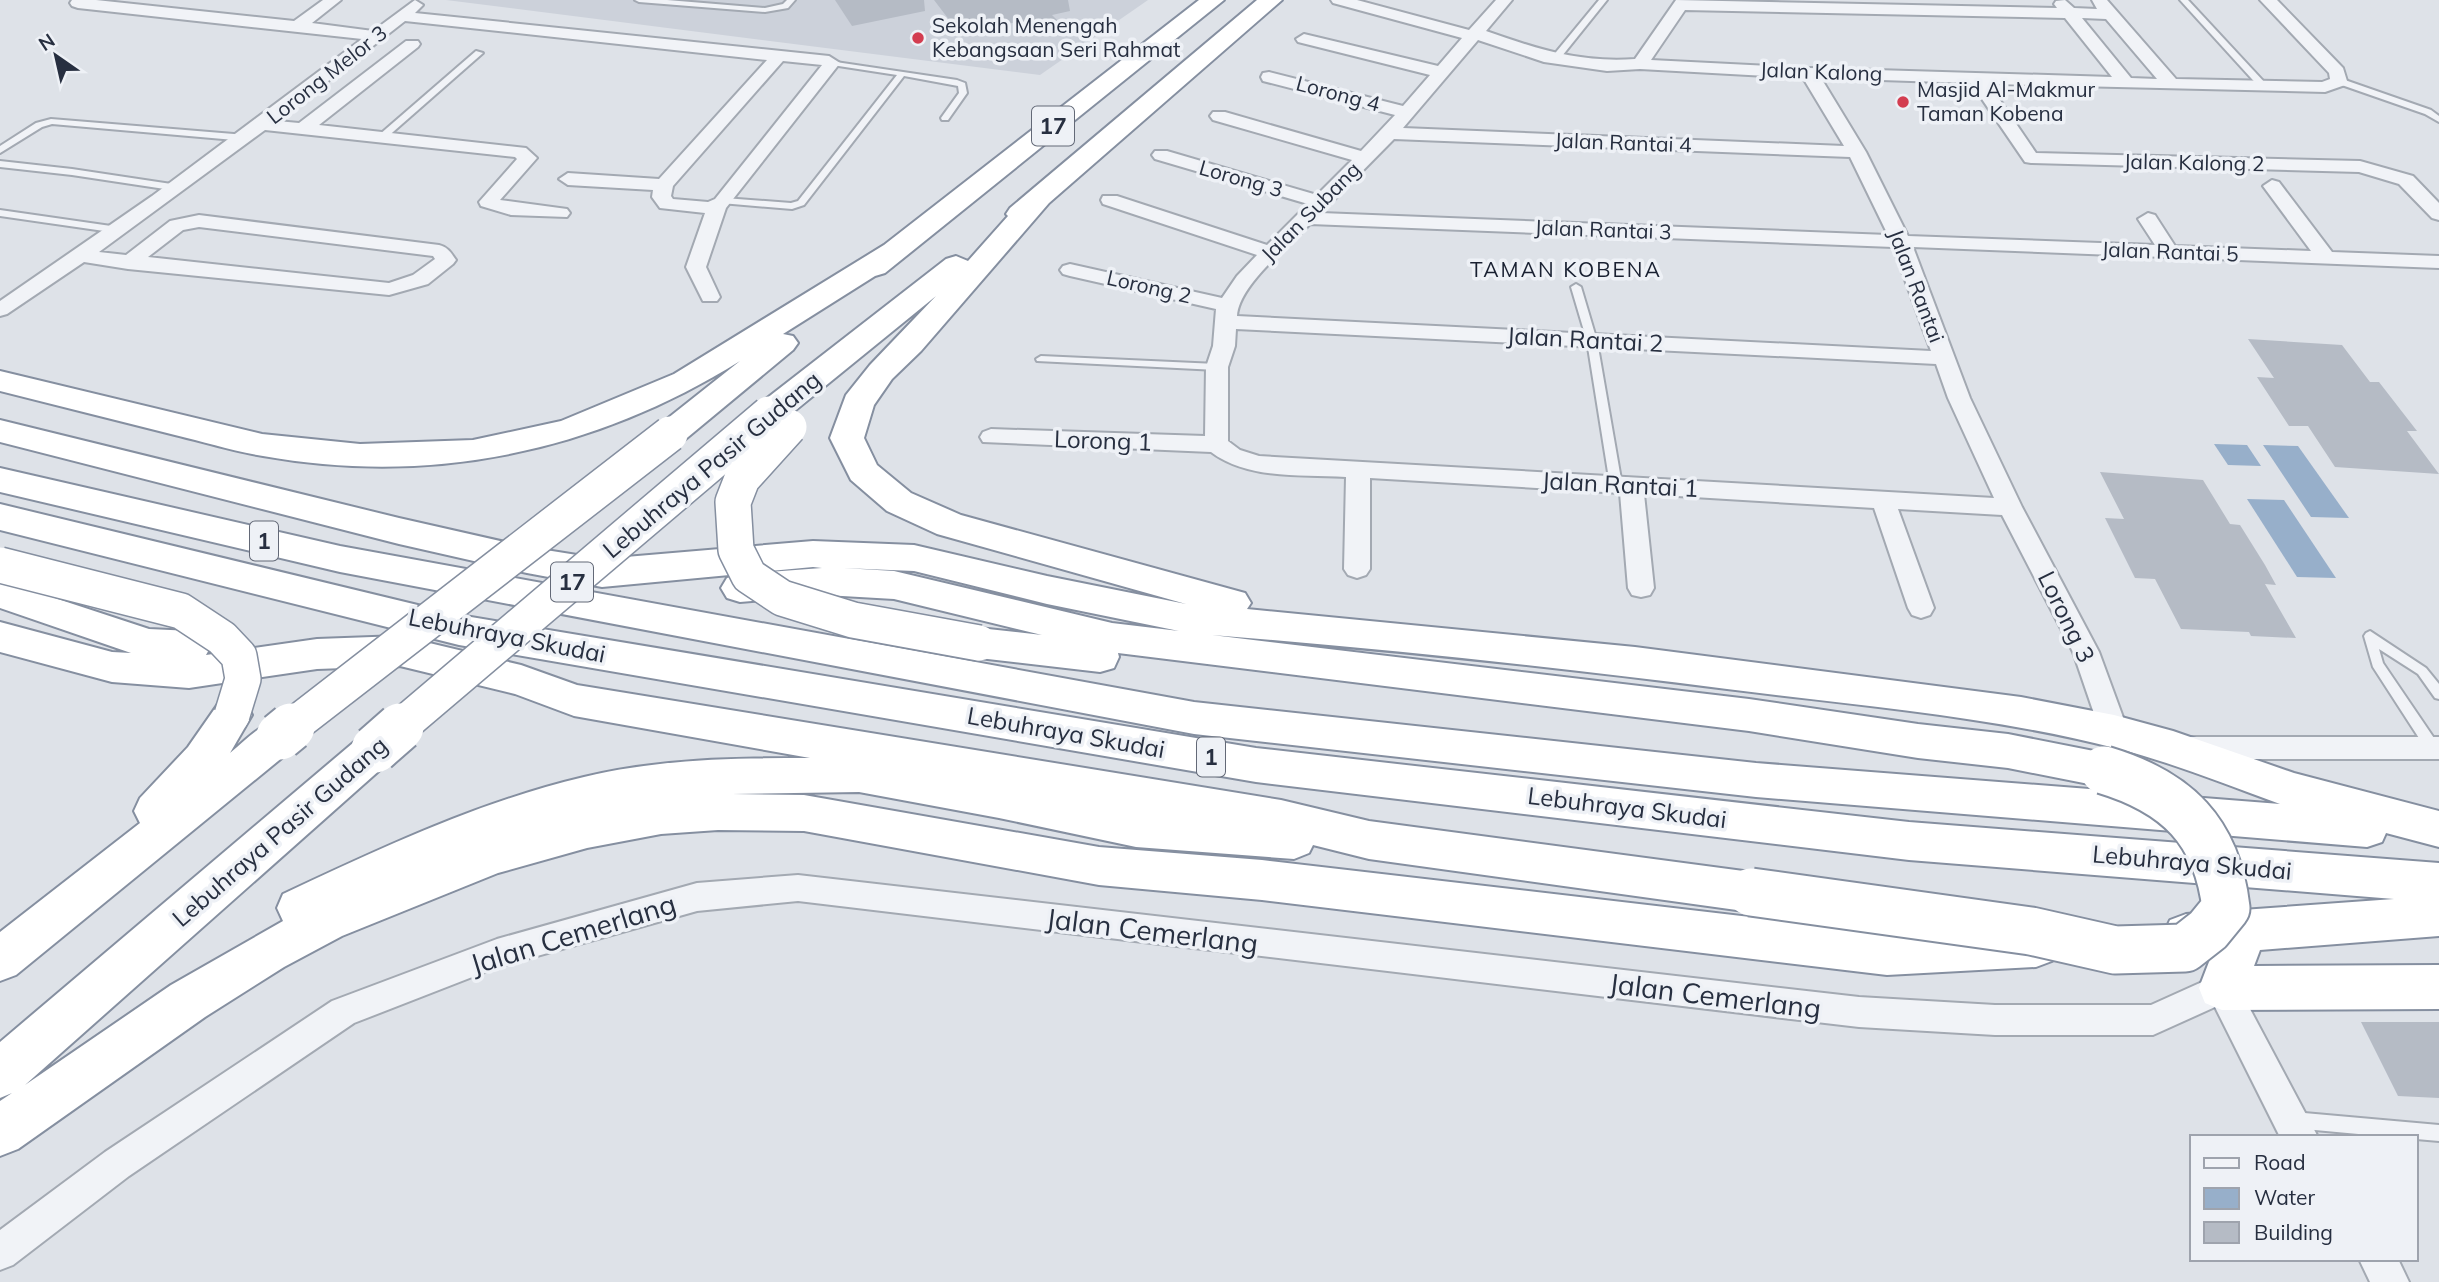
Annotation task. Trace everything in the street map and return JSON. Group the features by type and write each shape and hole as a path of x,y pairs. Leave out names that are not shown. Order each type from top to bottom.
{"highway":[{"name":"Lebuhraya Pasir Gudang","path":"16,947 280,736 670,434 893,252 1213,0"},
{"name":"17","path":"1040,198 1271,0"},
{"path":"1040,198 779,421 742,479 733,502 736,550 748,576 782,598 853,620 979,643 1205,670 1392,697 2109,750"},
{"path":"1040,198 910,344 881,372 858,403 847,438 863,472 899,502 950,525 1329,630"},
{"path":"0,388 262,445 360,456 435,454 503,446 569,430 685,381 893,252"},
{"path":"0,381 262,445"},
{"name":"Lebuhraya Pasir Gudang","path":"0,1074 374,749 779,421"},
{"path":"0,637 112,667 189,673 317,654 400,651 520,680 575,700 778,736 1048,794 1136,830 1269,841 1370,840 2031,931 2115,950 2185,948 2208,930 2226,908 2225,886 2219,862 2198,828 2109,750 2021,713 1878,692 1329,630 1189,619 1047,590 914,558 813,554 602,573 527,560 399,531 6,433"},
{"name":"Lebuhraya Skudai","path":"0,480 340,559 1194,718 1756,780 2348,828 2439,830"},
{"name":"Lebuhraya Skudai","path":"0,517 459,630 1256,765 1909,841 2439,883"},
{"path":"0,565 181,611 212,631 239,656 243,679 232,715 203,759 16,947"},
{"path":"529,594 631,597 825,581 894,585 1112,638 1786,720 1918,741 2008,751 2173,748 2294,791 2439,830"},
{"path":"0,594 148,644 213,647 320,631 459,630"},
{"path":"0,1121 100,1036 173,984 251,934 316,898 490,822 585,794 673,779 859,775 1048,794"},
{"path":"0,1131 188,1001 326,922 493,856 587,830 661,816 718,812 804,813 1099,866 1262,880 1887,954 2439,916"},
{"path":"2244,931 2222,988 2439,987"}],"street":[{"path":"188,14 210,0"},
{"path":"297,26 333,0"},
{"path":"402,16 422,0"},
{"name":"Jalan Subang","path":"1224,450 1217,367 1224,346 1227,314 1244,281 1389,133 1503,0"},
{"path":"2098,0 2170,83"},
{"path":"2268,0 2337,72 2339,81"},
{"name":"Jalan Kalong","path":"1339,1 1555,59 1606,66 1640,64 1917,79 1975,76 2264,87 2325,87 2339,81"},
{"path":"1640,64 1682,2 2064,6 2110,14"},
{"path":"78,3 125,4 377,36"},
{"path":"243,19 261,6"},
{"path":"2064,6 2125,82"},
{"name":"Lorong Melor 3","path":"0,310 83,256 178,188 402,16 832,63"},
{"path":"1304,39 1441,72"},
{"path":"303,129 412,44"},
{"path":"721,203 711,208 667,204 661,197 664,185 779,56"},
{"path":"710,298 696,267 697,257 721,203 832,63"},
{"name":"Jalan Rantai","path":"1809,73 1857,152 1901,242 1943,358 2010,507"},
{"name":"Jalan Kalong 2","path":"1975,76 2031,158 2360,167 2406,180 2439,214"},
{"name":"Lorong 4","path":"1269,77 1406,112"},
{"path":"1219,116 1364,158"},
{"path":"263,125 520,152 528,158 488,202 511,209 560,213"},
{"name":"Jalan Rantai 4","path":"1389,133 1857,152"},
{"name":"Lorong 3","path":"1161,155 1322,202"},
{"path":"568,179 664,185"},
{"path":"2272,186 2326,258"},
{"path":"1110,200 1271,253"},
{"name":"Jalan Rantai 3","path":"1306,218 1901,242"},
{"path":"2148,219 2169,252"},
{"path":"83,256 128,263 389,289 417,282 434,273 446,260 439,251 199,221 177,225 128,263"},
{"name":"Jalan Rantai 5","path":"1901,242 2439,262"},
{"name":"Lorong 2","path":"1070,270 1227,314"},
{"name":"Jalan Rantai 2","path":"1227,314 1592,341 1943,358"},
{"name":"Lorong 1","path":"991,437 1224,450"},
{"name":"Jalan Rantai 1","path":"1224,450 1258,464 2010,507"},
{"path":"1357,569 1358,471"},
{"path":"1624,485 1642,588"},
{"path":"1882,500 1921,608"},
{"name":"Lorong 3","path":"2010,507 2086,652 2109,750"},
{"path":"2173,748 2436,748"},
{"name":"Jalan Cemerlang","path":"0,1252 117,1164 343,1012 497,953 697,897 798,888 881,896 1096,925 1872,1013 1995,1020 2153,1020 2222,988"},
{"path":"2222,988 2295,1128"},
{"path":"2378,1261 2391,1282"}],"lane":[{"path":"639,0 761,10 785,6 791,0"},
{"path":"1555,59 1602,0"},
{"path":"2184,0 2264,87"},
{"path":"382,137 479,53"},
{"path":"832,63 949,79 962,85 963,93 945,118"},
{"path":"721,203 792,206 801,203 903,72"},
{"path":"2339,81 2428,112 2439,120"},
{"path":"0,150 38,125 51,121 246,138"},
{"path":"0,164 178,188"},
{"path":"0,213 118,230"},
{"path":"1576,287 1592,341 1624,485"},
{"path":"1041,359 1217,367"},
{"path":"2436,748 2377,664 2370,636 2421,671 2439,694"},
{"path":"2295,1128 2439,1133"}],"shaded area":[{"name":"Sekolah Menengah Kebangsaan Seri Rahmat","path":"446,0 1148,0 1040,75"}],"water":[{"path":"2214,444 2247,445 2261,466 2228,465"},
{"path":"2263,445 2298,446 2349,518 2311,517"},
{"path":"2247,499 2284,500 2336,578 2297,577"}],"building":[{"path":"835,0 924,0 925,11 852,26"},
{"path":"934,0 1068,0 1070,11 1052,15 1060,23 1024,31 1017,22 960,34"},
{"path":"2248,339 2342,345 2370,382 2379,382 2417,431 2407,431 2439,474 2335,467 2308,426 2289,426 2257,377 2274,378"},
{"path":"2100,472 2203,480 2230,524 2240,525 2265,565 2276,585 2265,584 2296,638 2251,636 2249,632 2181,629 2155,579 2135,578 2105,518 2124,519"},
{"path":"2361,1022 2439,1022 2439,1098 2398,1096"}],"place":[{"name":"Sekolah Menengah Kebangsaan Seri Rahmat","path":"918,38"},
{"name":"Masjid Al-Makmur Taman Kobena","path":"1903,102"}],"district":[{"name":"TAMAN KOBENA","path":"1566,270"}]}
